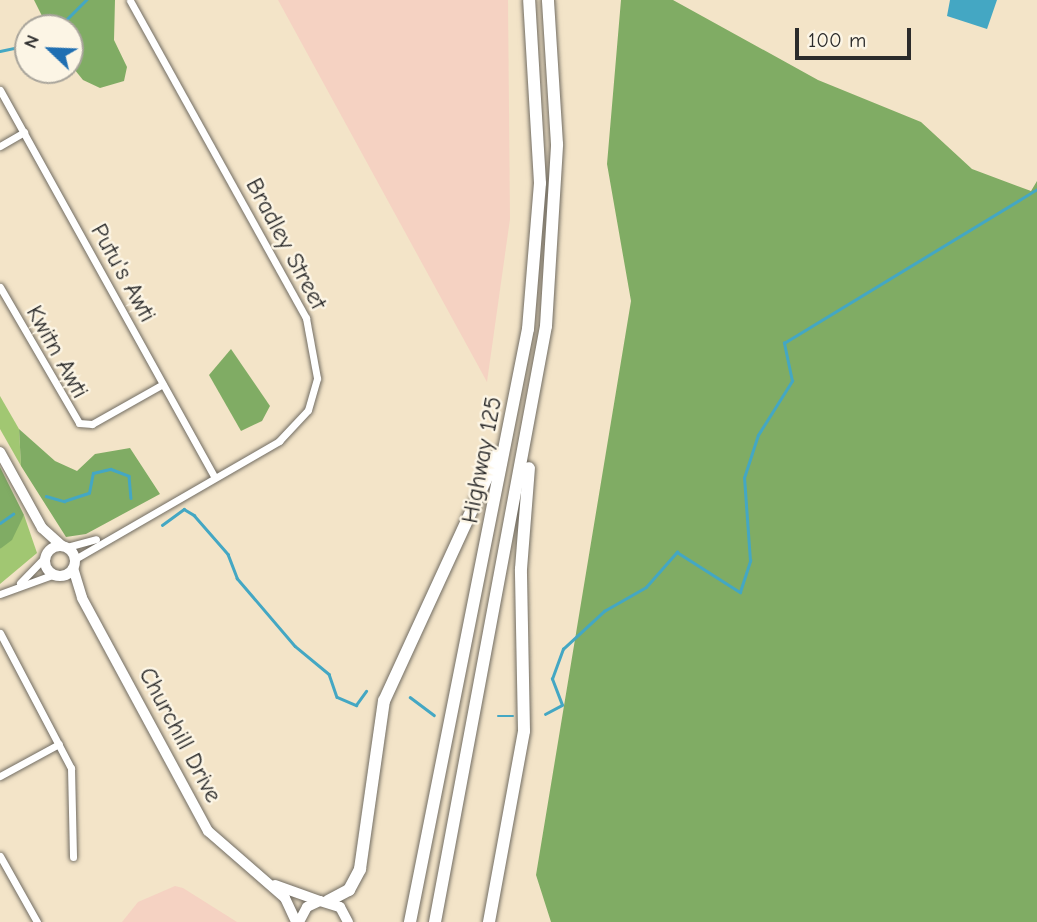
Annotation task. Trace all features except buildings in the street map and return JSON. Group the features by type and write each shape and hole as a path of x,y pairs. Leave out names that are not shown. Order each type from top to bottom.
{"highway":[{"name":"Highway 125","path":"410,922 520,379 539,200 529,0"},
{"name":"Highway 125","path":"435,922 536,388 556,191 548,0"},
{"path":"324,901 349,890 360,869 384,701 483,493 520,379"},
{"path":"489,922 524,732 521,569 536,388"}],"main road":[{"path":"0,452 42,528 64,547 45,556"},
{"path":"42,528 45,556 57,576 74,563"},
{"name":"Churchill Drive","path":"64,547 74,563 82,598 208,831 258,878 285,898 297,922"},
{"name":"Churchill Drive","path":"57,576 82,598"},
{"name":"Churchill Drive","path":"258,878 324,901"},
{"path":"297,922 307,907 324,901 348,922"}],"street":[{"name":"Bradley Street","path":"74,563 100,538 279,441 308,410 317,378 313,341 130,0"},
{"name":"Putu's Awti","path":"0,90 213,475"},
{"path":"0,146 24,132"},
{"name":"Kwitn Awti","path":"0,287 79,423 92,424 163,384"},
{"name":"Bradley Street","path":"64,547 100,538"},
{"path":"0,594 19,583 45,556"},
{"path":"19,583 57,576"},
{"path":"0,634 59,744 75,787 73,857"},
{"path":"0,776 59,744"},
{"path":"0,856 37,922"}],"shaded area":[{"path":"278,0 508,0 510,219 487,382"},
{"path":"175,886 183,888 237,922 122,922 138,902"}],"green space":[{"path":"34,0 115,0 114,40 127,67 124,81 100,88 84,80 84,14 41,14"},
{"path":"621,0 673,0 818,80 921,122 972,169 1031,191 1037,181 1037,922 551,922 536,875 631,301 607,164"},
{"path":"231,349 270,406 262,421 241,431 209,375"},
{"path":"0,396 19,429 21,466 0,429"},
{"path":"19,429 55,461 77,471 95,454 130,448 160,494 86,534 66,537 21,466"},
{"path":"0,467 24,515 12,540 0,549"},
{"path":"24,515 37,553 0,584 0,549"}],"water":[{"path":"950,0 997,0 987,29 947,16"}],"waterway":[{"path":"72,14 86,0"},
{"path":"0,51 14,48"},
{"path":"545,714 562,705 552,679 563,649 604,611 646,587 677,552 740,592 750,561 744,478 758,435 792,381 784,343 1037,189"},
{"path":"46,496 64,501 89,493 93,473 111,469 129,476 131,498"},
{"path":"162,525 184,509 194,515 228,554 237,578 295,646 329,674 337,697 356,705 366,691"},
{"path":"0,523 13,514"},
{"path":"410,697 434,715"},
{"path":"498,716 513,716"}]}
